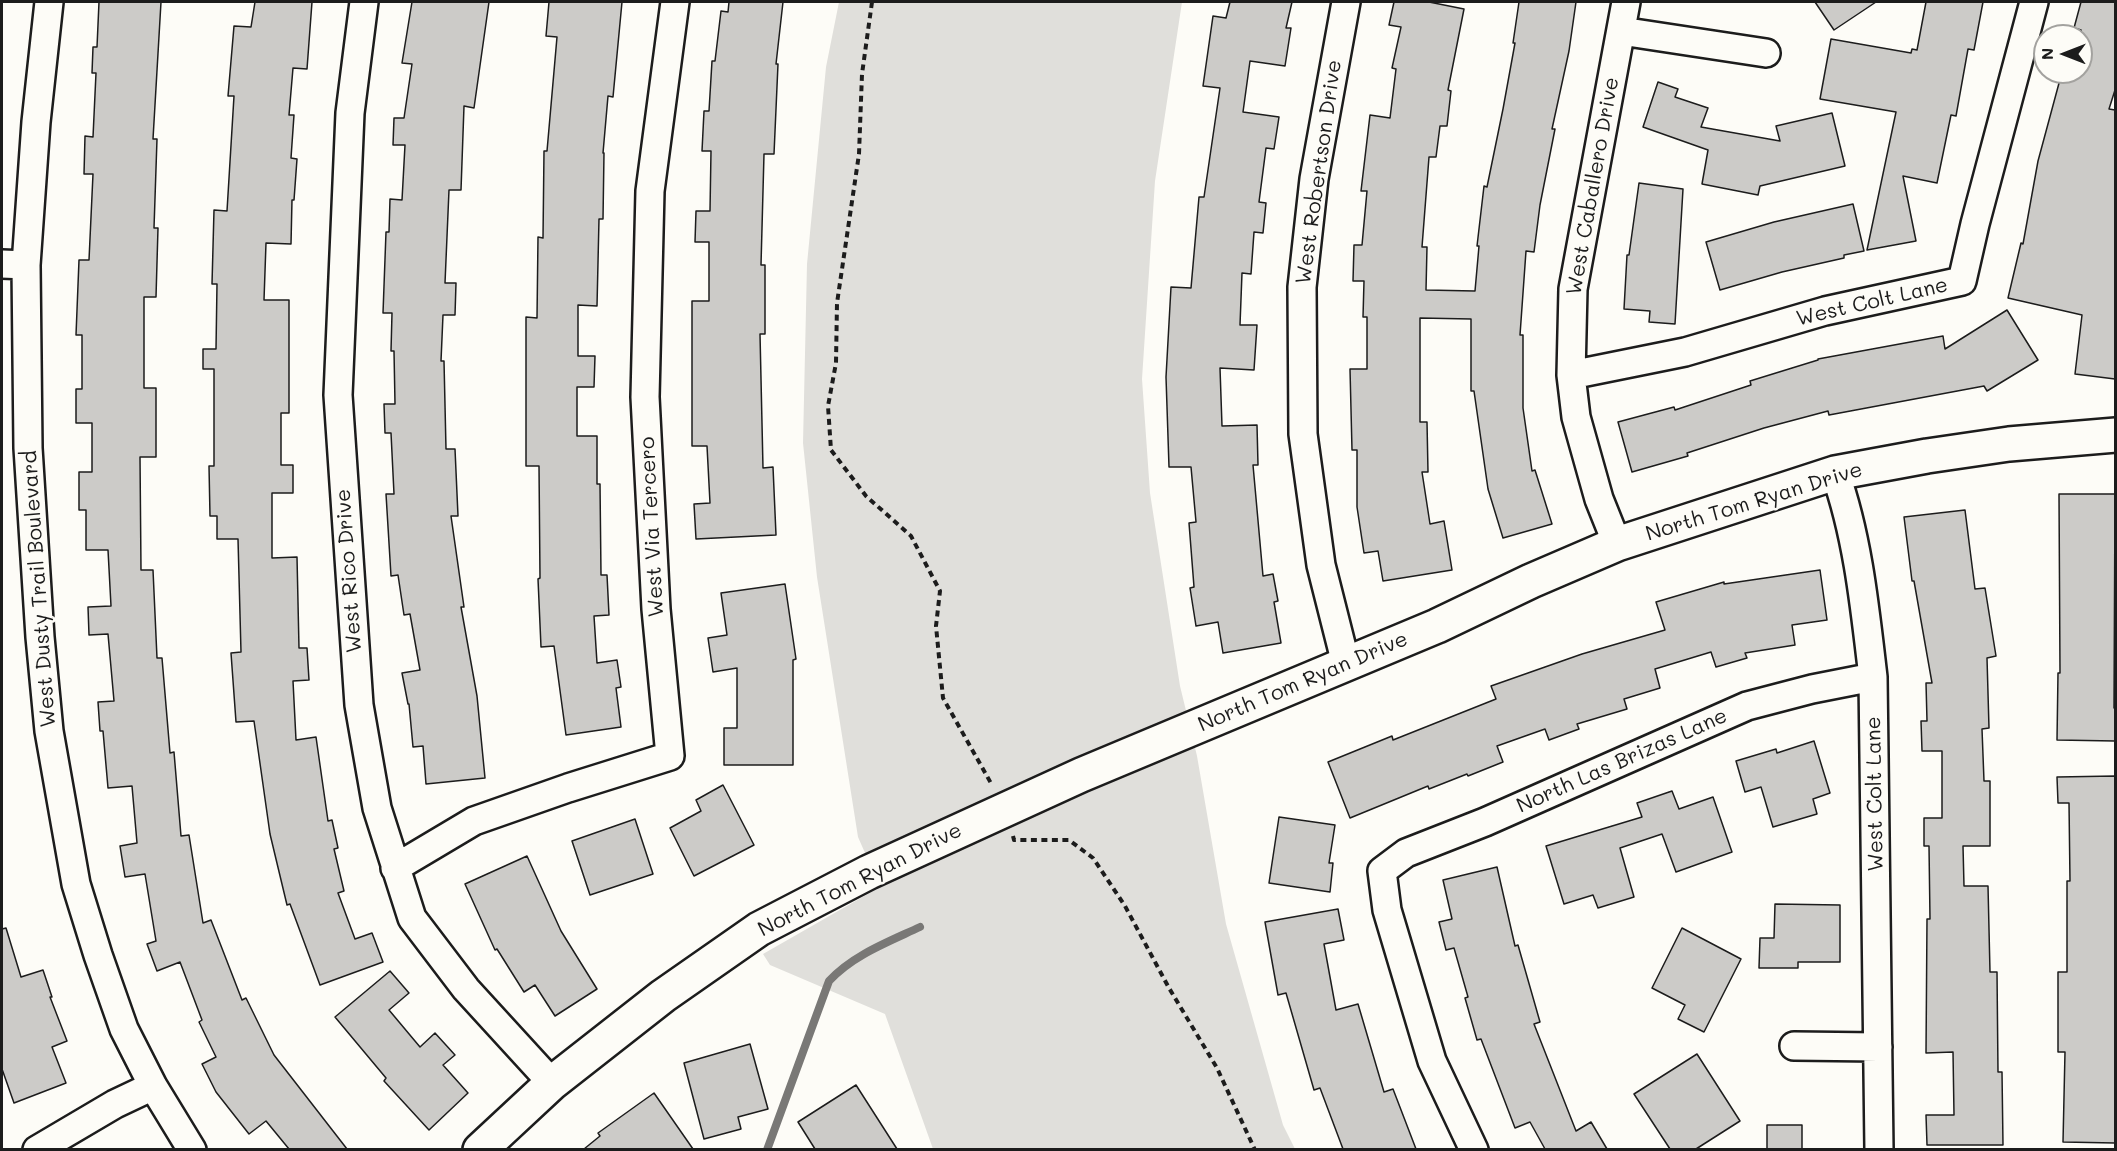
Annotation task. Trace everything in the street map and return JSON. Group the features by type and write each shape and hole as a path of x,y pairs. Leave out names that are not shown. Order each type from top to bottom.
{"street":[{"name":"West Dusty Trail Boulevard","path":"49,2 36,122 14,264 40,637 49,732 76,884 98,955 124,1029 153,1086 192,1149"},
{"name":"West Rico Drive","path":"364,2 350,113 338,395 359,705 377,808 412,918 466,989 552,1083"},
{"name":"West Via Tercero","path":"395,868 474,821 670,756 656,609 645,397 650,191 675,2"},
{"name":"West Robertson Drive","path":"1346,2 1314,179 1302,287 1303,434 1321,565 1346,664"},
{"name":"West Caballero Drive","path":"1617,544 1599,499 1576,417 1571,375 1573,289 1626,2"},
{"name":"West Colt Lane","path":"1571,375 1685,352 1825,311 1962,281 2034,2"},
{"path":"1621,31 1766,53"},
{"name":"North Tom Ryan Drive","path":"480,1149 552,1083 663,996 759,929 869,872 1004,810 1437,626 1531,581 1617,544 1835,473 2009,444 2115,435"},
{"name":"West Colt Lane","path":"1835,473 1847,507 1868,631 1873,677 1879,1149"},
{"name":"North Las Brizas Lane","path":"1474,1149 1432,1060 1387,910 1382,871 1406,853 1485,822 1747,706 1812,689 1873,677"},
{"path":"1794,1046 1878,1047"},
{"path":"37,1149 115,1104 153,1086"}],"path":[{"path":"872,2 862,74 859,154 837,303 836,363 828,406 831,450 866,496 911,536 940,591 936,626 943,698 1004,810 1014,840 1069,840 1094,858 1125,906 1217,1068 1255,1149"}],"shaded area":[{"path":"839,2 1182,2 1155,181 1142,379 1150,493 1180,686 1197,756 1226,924 1283,1125 1295,1149 933,1149 885,1014 770,965 763,954 880,887 858,837 817,577 803,443 807,264 826,67"}],"building":[{"path":"99,2 161,2 153,139 157,139 154,228 158,228 156,297 144,297 144,388 156,388 156,457 140,457 141,570 153,570 157,658 162,658 170,753 174,752 181,836 189,835 203,923 211,920 242,1000 246,998 274,1055 347,1149 289,1149 266,1121 249,1134 216,1092 202,1064 216,1057 199,1022 202,1020 180,962 157,971 147,944 156,941 145,874 125,877 120,846 137,843 132,786 108,788 98,702 114,701 108,634 89,635 88,607 111,606 108,550 86,550 86,510 79,510 79,472 92,472 92,423 76,423 76,389 82,389 82,335 76,335 79,260 89,260 93,174 84,174 85,136 93,137 96,73 92,73 93,47 97,47"},
{"path":"255,2 312,2 307,69 293,68 289,115 294,115 291,158 297,159 294,200 292,200 291,244 266,243 264,300 289,300 289,413 281,413 281,465 293,465 293,493 272,493 272,558 297,557 299,648 307,648 309,680 293,681 296,740 316,737 328,821 332,820 338,848 334,849 344,891 338,893 355,939 372,933 383,962 320,985 290,904 287,905 270,834 254,721 236,722 231,653 241,652 238,539 217,539 217,516 210,516 209,466 214,466 214,369 203,369 203,349 216,349 217,284 212,284 214,210 227,211 234,96 228,96 234,26 251,27"},
{"path":"412,2 489,2 474,108 464,106 461,190 449,190 445,283 456,283 455,315 443,315 441,361 444,361 446,449 455,449 458,516 451,516 464,607 461,607 477,696 485,778 426,784 423,746 413,747 409,704 402,673 420,670 410,614 404,615 398,575 391,576 386,494 394,494 391,433 385,433 384,404 395,404 394,351 391,351 392,313 383,313 386,232 389,232 390,199 402,200 405,145 393,145 394,118 404,118 412,64 402,63"},
{"path":"549,2 622,2 613,97 608,96 603,153 603,219 599,219 597,306 578,305 578,356 595,356 594,387 577,387 577,436 597,436 601,575 607,575 609,615 594,616 597,663 617,660 621,687 616,688 621,727 566,735 554,646 541,647 538,579 540,578 539,466 526,466 526,317 537,318 538,237 543,238 544,151 547,151 557,37 546,36"},
{"path":"729,2 783,2 776,64 778,64 774,154 764,154 761,265 765,265 765,334 760,334 763,468 773,467 776,535 696,539 694,504 710,503 707,446 692,446 692,301 709,301 709,242 695,242 696,211 710,211 711,151 702,151 704,111 709,111 712,61 715,61 721,11 728,12"},
{"path":"1230,2 1292,2 1286,28 1291,28 1285,66 1250,61 1243,112 1279,117 1274,149 1266,148 1259,202 1266,203 1263,233 1254,232 1251,274 1242,273 1240,325 1257,325 1254,370 1220,368 1222,426 1257,425 1258,465 1253,465 1263,576 1273,574 1278,601 1274,602 1281,643 1223,653 1218,622 1196,626 1190,588 1194,587 1189,523 1196,522 1191,467 1169,467 1166,377 1171,287 1191,288 1199,197 1204,197 1220,88 1203,86 1213,16 1226,18"},
{"path":"1394,2 1429,2 1464,9 1448,90 1451,91 1447,126 1440,126 1436,157 1429,157 1422,247 1427,247 1426,290 1475,291 1479,246 1477,246 1484,186 1487,187 1503,109 1515,43 1513,43 1519,2 1576,2 1569,51 1552,129 1555,129 1540,205 1534,252 1526,251 1520,335 1523,335 1523,408 1532,471 1535,470 1552,524 1503,538 1488,489 1474,391 1471,391 1471,319 1420,318 1420,422 1427,422 1428,472 1422,472 1430,524 1444,521 1452,570 1383,581 1378,551 1364,553 1357,507 1357,450 1352,450 1350,369 1367,369 1367,317 1363,317 1364,281 1353,281 1354,245 1362,245 1367,191 1361,191 1370,115 1390,118 1396,69 1392,68 1401,27 1389,25"},
{"path":"1815,2 1876,2 1834,30"},
{"path":"1926,2 1983,2 1974,50 1968,49 1956,116 1951,115 1937,183 1903,176 1916,241 1867,250 1896,112 1820,99 1831,39 1911,53 1912,49 1917,50"},
{"path":"2081,2 2115,2 2115,90 2109,109 2115,110 2115,379 2075,374 2082,315 2008,298 2021,243 2023,244 2038,161 2059,84 2093,84 2093,24 2075,24"},
{"path":"1658,82 1678,89 1675,97 1708,108 1701,127 1780,141 1776,126 1832,113 1845,166 1760,186 1758,195 1702,184 1708,150 1643,127"},
{"path":"1639,183 1683,189 1675,324 1649,322 1650,311 1624,309 1627,255 1629,255"},
{"path":"1853,204 1864,251 1720,290 1706,242 1774,222"},
{"path":"2007,310 2038,360 1987,391 1984,386 1829,415 1828,411 1764,428 1687,453 1688,456 1632,472 1618,422 1674,407 1675,410 1751,385 1750,381 1818,359 1943,336 1945,349"},
{"path":"2059,494 2115,494 2115,741 2057,740 2058,673 2060,673"},
{"path":"1965,510 1975,589 1985,588 1996,656 1987,658 1989,728 1982,729 1984,781 1990,781 1990,846 1963,846 1964,886 1988,886 1990,972 1997,972 1998,1072 2002,1072 2003,1145 1927,1145 1926,1115 1954,1115 1953,1052 1926,1053 1927,919 1930,919 1929,846 1924,846 1924,818 1942,818 1942,751 1922,751 1921,721 1927,721 1926,683 1932,683 1914,581 1912,581 1904,517"},
{"path":"1820,570 1827,620 1792,625 1795,645 1745,653 1747,658 1716,667 1711,652 1655,669 1660,688 1624,699 1627,709 1577,724 1579,729 1549,740 1545,729 1497,746 1503,762 1429,789 1428,786 1350,818 1328,762 1392,736 1393,740 1496,699 1491,686 1582,654 1665,630 1656,602 1724,582 1724,584"},
{"path":"785,584 796,659 793,660 793,765 724,765 724,728 737,728 737,668 713,672 708,638 727,635 721,593"},
{"path":"1814,741 1830,793 1813,799 1817,814 1773,827 1761,787 1745,792 1736,761 1776,749 1777,753"},
{"path":"2115,776 2115,1143 2063,1142 2065,1052 2058,1052 2058,972 2067,972 2067,881 2070,881 2069,803 2058,803 2057,777"},
{"path":"723,785 754,845 694,876 670,828 701,811 696,800"},
{"path":"1672,791 1679,809 1713,797 1732,852 1676,872 1662,834 1620,848 1634,897 1598,908 1593,895 1564,904 1546,846 1642,817 1637,803"},
{"path":"1279,817 1335,825 1329,863 1333,863 1330,892 1269,883"},
{"path":"635,819 653,874 590,895 572,841"},
{"path":"527,856 561,931 597,989 555,1016 535,985 524,992 497,949 495,950 465,884"},
{"path":"1497,867 1515,946 1518,945 1540,1022 1534,1024 1576,1131 1591,1122 1607,1149 1545,1149 1530,1122 1515,1128 1481,1039 1477,1040 1454,948 1446,950 1439,922 1452,919 1443,880"},
{"path":"1775,904 1840,905 1840,962 1798,962 1798,968 1759,968 1760,938 1774,938"},
{"path":"1338,909 1344,940 1324,944 1336,1010 1358,1004 1384,1092 1393,1089 1416,1149 1343,1149 1320,1088 1314,1090 1286,993 1278,995 1265,922"},
{"path":"6,928 21,977 43,970 52,997 50,997 67,1041 52,1047 66,1083 14,1103 2,1069 2,929"},
{"path":"1682,928 1741,959 1704,1032 1678,1019 1685,1005 1652,988"},
{"path":"390,971 409,993 389,1010 420,1047 435,1033 455,1055 443,1065 468,1093 429,1130 384,1081 386,1078 335,1017"},
{"path":"750,1044 768,1109 738,1117 741,1129 704,1139 684,1063"},
{"path":"1697,1054 1740,1121 1696,1149 1670,1149 1634,1094"},
{"path":"856,1085 897,1149 815,1149 798,1122"},
{"path":"654,1093 693,1149 584,1149 600,1136 598,1133"},
{"path":"1767,1125 1802,1125 1802,1149 1767,1149"}],"waterway":[{"path":"767,1150 829,981 860,956 920,927"}]}
